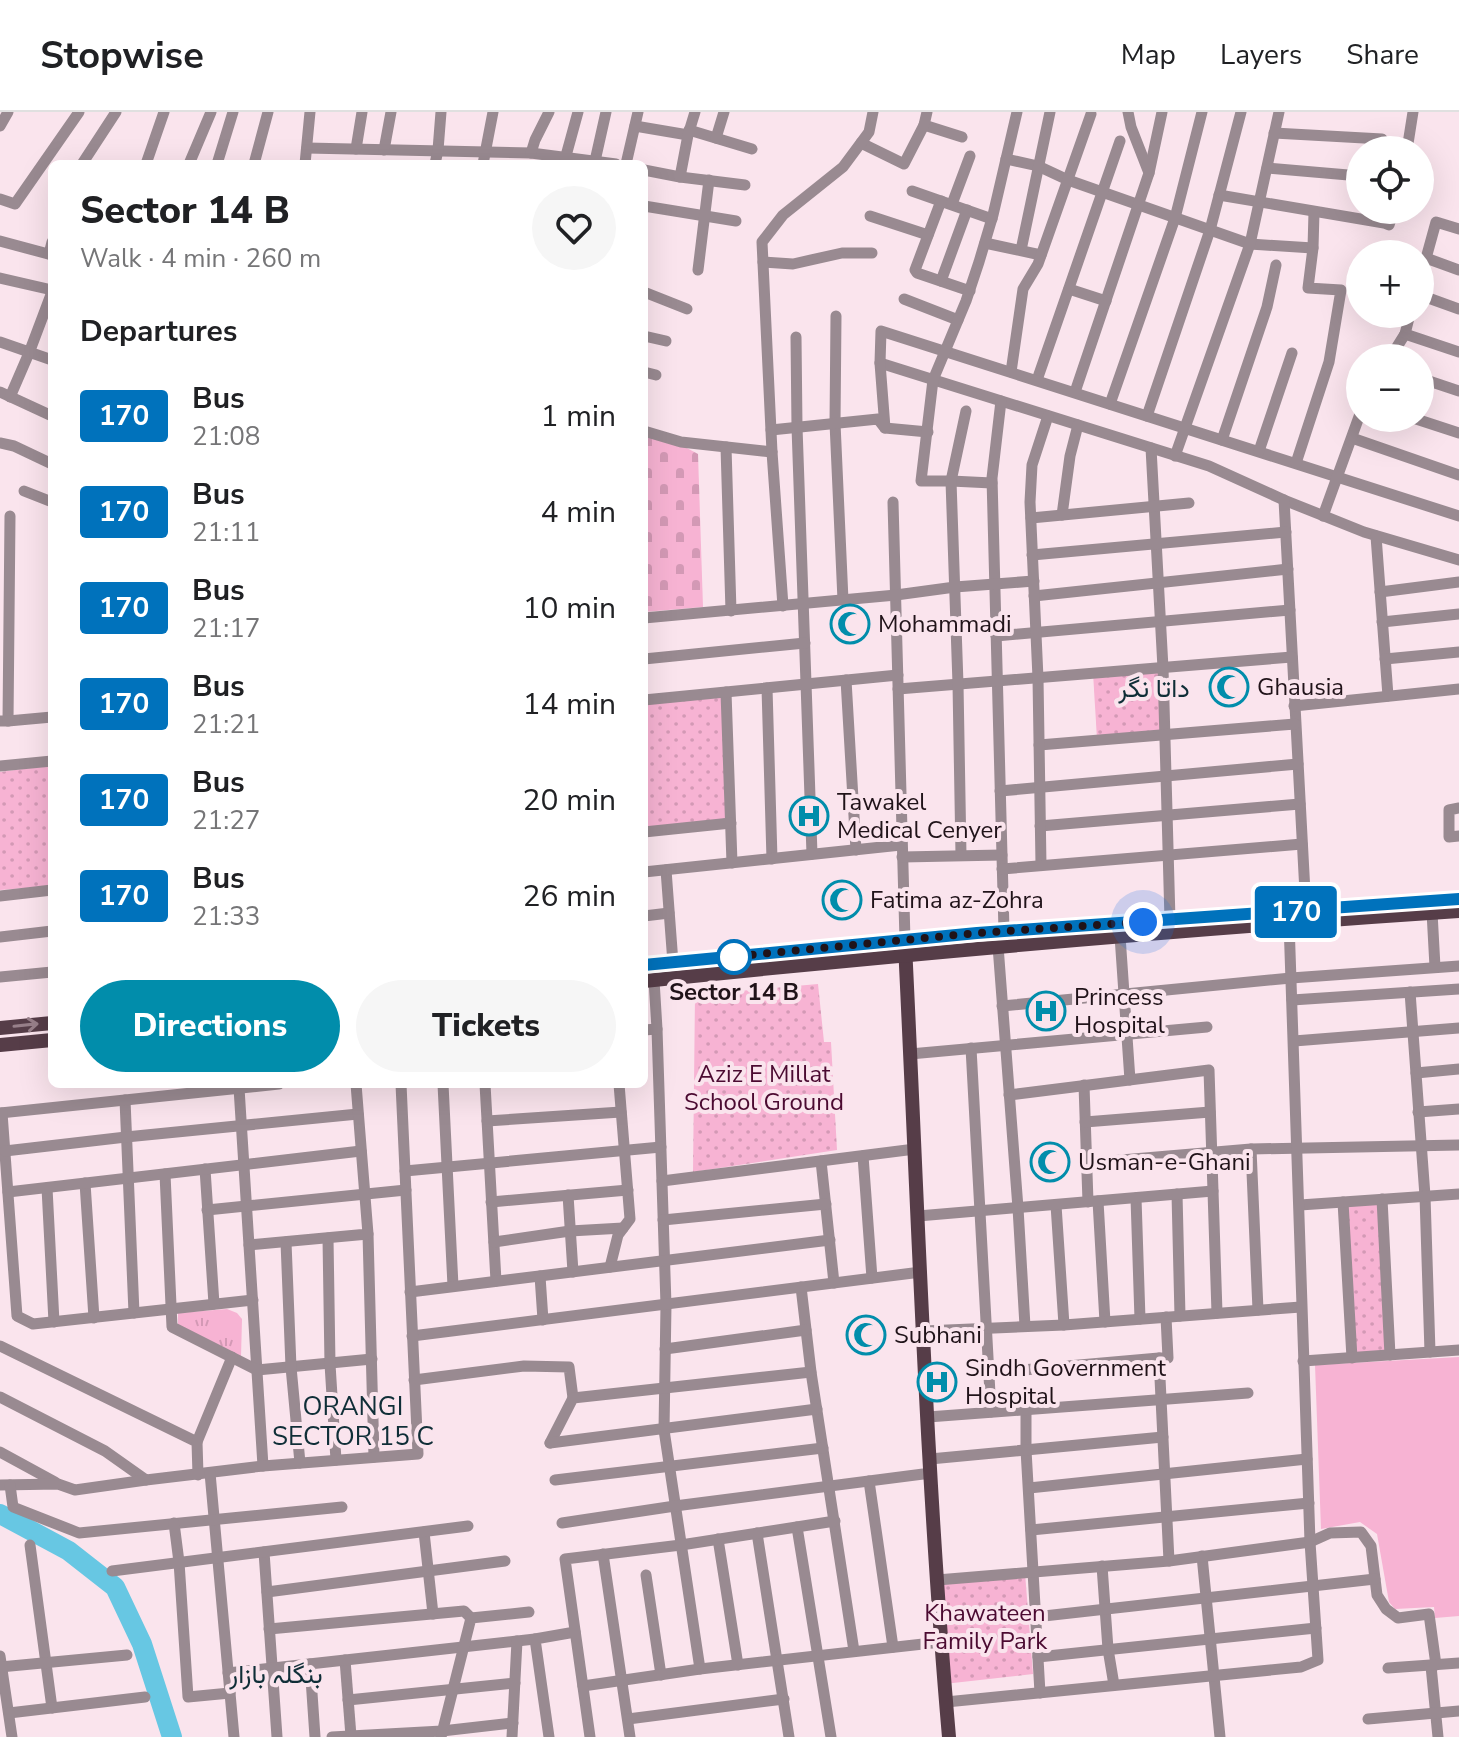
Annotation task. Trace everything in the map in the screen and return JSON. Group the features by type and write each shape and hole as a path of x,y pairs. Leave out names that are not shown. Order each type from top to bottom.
{"main road":[{"path":"649,980 1004,931 1459,899"},
{"path":"648,965 905,947 998,946 1459,911"},
{"path":"905,947 930,1466 949,1737"},
{"path":"0,1028 48,1023"},
{"path":"0,1045 48,1040"}],"street":[{"path":"0,126 8,112"},
{"path":"0,199 15,204 79,112"},
{"path":"85,160 116,112"},
{"path":"147,160 164,112"},
{"path":"191,160 211,112"},
{"path":"218,160 233,112"},
{"path":"255,160 268,112"},
{"path":"306,160 308,112"},
{"path":"356,149 362,112"},
{"path":"373,160 391,112"},
{"path":"436,160 441,112"},
{"path":"484,158 493,112"},
{"path":"524,157 549,112"},
{"path":"564,160 578,112"},
{"path":"595,160 606,112"},
{"path":"627,160 638,112"},
{"path":"680,177 695,112"},
{"path":"716,138 724,112"},
{"path":"783,606 762,242 783,215 843,167 869,132 873,112"},
{"path":"861,143 904,164 924,125 927,112"},
{"path":"992,483 921,481 933,380 970,291 992,219 1017,112"},
{"path":"1021,250 1050,112"},
{"path":"1128,112 1149,173"},
{"path":"1075,392 1149,173 1162,112"},
{"path":"1110,404 1175,218 1202,112"},
{"path":"1147,416 1210,230 1241,112"},
{"path":"1175,456 1250,244 1279,112"},
{"path":"1409,136 1413,112"},
{"path":"1011,372 1023,289 1038,264 1091,114"},
{"path":"924,125 962,137"},
{"path":"635,126 716,138 752,149"},
{"path":"1274,133 1346,137"},
{"path":"1037,380 1120,141"},
{"path":"307,148 438,150 458,151 484,158 554,160"},
{"path":"457,160 458,151"},
{"path":"970,156 928,235 915,270 970,291"},
{"path":"1006,159 1038,166 1068,180 1250,244 1313,248"},
{"path":"1267,168 1346,175"},
{"path":"648,171 745,185"},
{"path":"698,270 709,180"},
{"path":"912,191 992,219"},
{"path":"1219,195 1346,217"},
{"path":"648,207 736,221"},
{"path":"941,281 967,210"},
{"path":"1296,463 1329,362 1341,290 1308,288 1314,212"},
{"path":"870,216 928,235"},
{"path":"1431,240 1436,222 1459,229"},
{"path":"0,241 48,250"},
{"path":"985,243 1041,255"},
{"path":"763,262 793,264 842,253 872,253"},
{"path":"1434,261 1459,270"},
{"path":"1222,440 1267,307 1276,265"},
{"path":"0,278 48,290"},
{"path":"1069,289 1106,301"},
{"path":"648,294 687,309"},
{"path":"904,299 958,320"},
{"path":"1434,300 1459,309"},
{"path":"836,316 835,423 843,600"},
{"path":"48,318 5,395 48,414"},
{"path":"1399,344 1406,328"},
{"path":"885,428 881,331 1459,516"},
{"path":"1405,334 1459,352"},
{"path":"648,337 666,341"},
{"path":"796,337 812,854"},
{"path":"0,342 48,359"},
{"path":"1259,451 1292,353"},
{"path":"880,363 1209,466 1376,536 1459,560"},
{"path":"1434,383 1459,391"},
{"path":"1001,401 992,483 1004,931"},
{"path":"961,855 951,481 966,411"},
{"path":"1041,865 1031,518 1032,465 1048,416"},
{"path":"771,430 878,419 885,428 928,432"},
{"path":"1062,515 1070,456 1078,425"},
{"path":"1434,425 1459,433"},
{"path":"648,432 681,442 772,452"},
{"path":"1323,516 1354,432"},
{"path":"1352,438 1459,475"},
{"path":"0,444 14,446 48,462"},
{"path":"726,447 731,611"},
{"path":"1151,448 1163,668 1170,920"},
{"path":"24,491 48,500"},
{"path":"1284,500 1306,911"},
{"path":"893,502 905,947"},
{"path":"1031,518 1189,503"},
{"path":"10,516 4,721 48,717"},
{"path":"1032,555 1286,532"},
{"path":"1376,536 1388,696"},
{"path":"1034,596 1288,569"},
{"path":"648,618 1034,581"},
{"path":"1380,592 1459,582"},
{"path":"996,636 1290,610"},
{"path":"1382,622 1459,614"},
{"path":"648,659 805,643"},
{"path":"1385,659 1459,652"},
{"path":"898,689 1292,657"},
{"path":"648,700 898,675"},
{"path":"846,680 856,850"},
{"path":"767,688 772,859"},
{"path":"1294,706 1459,689"},
{"path":"726,692 732,863"},
{"path":"1039,745 1295,724"},
{"path":"0,766 48,761"},
{"path":"1000,791 1298,764"},
{"path":"1040,826 1300,804"},
{"path":"1459,808 1449,810 1449,837 1459,836"},
{"path":"648,832 731,823"},
{"path":"1002,869 1302,844"},
{"path":"648,872 856,850 1002,855"},
{"path":"666,870 673,963"},
{"path":"0,896 48,890"},
{"path":"1432,912 1435,967"},
{"path":"648,916 669,913"},
{"path":"946,1702 1301,1667 1318,1660 1310,1542 1289,922"},
{"path":"0,937 48,931"},
{"path":"1120,936 1130,1080"},
{"path":"998,946 1025,1326"},
{"path":"1002,1006 1291,978 1459,966"},
{"path":"0,977 48,972"},
{"path":"649,980 657,1029 661,1147 666,1305 664,1430 700,1669"},
{"path":"1292,1000 1459,989"},
{"path":"1410,992 1425,1196 1430,1352"},
{"path":"910,1054 1207,1027"},
{"path":"1294,1041 1459,1028"},
{"path":"648,1030 657,1029"},
{"path":"971,1048 991,1412"},
{"path":"1416,1073 1459,1069"},
{"path":"1009,1095 1209,1070 1217,1313"},
{"path":"1084,1085 1086,1163 1105,1322"},
{"path":"253,1300 33,1324 17,1316 1,1113 239,1088 253,1300 263,1466"},
{"path":"356,1088 368,1234 374,1457"},
{"path":"0,1452 75,1490 263,1466 418,1454 401,1088"},
{"path":"443,1088 453,1286"},
{"path":"485,1088 496,1281"},
{"path":"610,1267 618,1235 630,1219 619,1088"},
{"path":"125,1100 134,1313"},
{"path":"1418,1112 1459,1109"},
{"path":"487,1121 621,1112"},
{"path":"1085,1122 1210,1112"},
{"path":"5,1151 358,1114"},
{"path":"1086,1163 1251,1149 1459,1145"},
{"path":"405,1171 661,1147"},
{"path":"662,1181 915,1149"},
{"path":"1251,1149 1258,1310"},
{"path":"8,1192 361,1151"},
{"path":"863,1156 872,1278"},
{"path":"821,1161 834,1283"},
{"path":"205,1169 214,1304"},
{"path":"165,1174 172,1327 257,1370 372,1359"},
{"path":"85,1183 94,1318"},
{"path":"47,1188 54,1322"},
{"path":"207,1210 406,1190"},
{"path":"491,1202 628,1190"},
{"path":"918,1216 1213,1191"},
{"path":"1177,1194 1180,1316"},
{"path":"1300,1205 1459,1194"},
{"path":"568,1195 573,1272"},
{"path":"1136,1198 1140,1319"},
{"path":"1382,1199 1390,1355"},
{"path":"1343,1202 1352,1358"},
{"path":"663,1220 826,1204"},
{"path":"1056,1205 1064,1325"},
{"path":"494,1242 570,1231 623,1228"},
{"path":"249,1245 368,1234"},
{"path":"328,1238 330,1364 336,1460"},
{"path":"410,1292 830,1240"},
{"path":"286,1242 291,1367 300,1463"},
{"path":"412,1336 921,1272"},
{"path":"540,1276 543,1320"},
{"path":"801,1287 854,1651"},
{"path":"924,1331 1064,1325 1301,1307"},
{"path":"989,1373 1168,1358 1166,1317"},
{"path":"665,1349 806,1330"},
{"path":"0,1346 197,1442"},
{"path":"1303,1361 1459,1350"},
{"path":"232,1357 197,1442 214,1519 234,1737"},
{"path":"1159,1358 1169,1561"},
{"path":"414,1380 524,1366 569,1367 573,1398 550,1443 817,1409"},
{"path":"573,1398 811,1372"},
{"path":"928,1417 1248,1393"},
{"path":"0,1397 105,1451 146,1480"},
{"path":"1026,1410 1040,1693"},
{"path":"562,1523 869,1481 930,1466 1026,1450 1163,1437"},
{"path":"555,1480 823,1448"},
{"path":"1029,1488 1307,1459"},
{"path":"869,1481 893,1647"},
{"path":"58,1484 5,1485 13,1507 79,1533 342,1507"},
{"path":"1031,1530 1309,1503"},
{"path":"590,1737 565,1559 835,1521"},
{"path":"174,1523 188,1697 230,1693"},
{"path":"112,1571 468,1526"},
{"path":"797,1527 828,1737"},
{"path":"424,1532 433,1614"},
{"path":"937,1580 1169,1561 1310,1542 1330,1533 1361,1532 1371,1546 1377,1595 1386,1609 1398,1618 1429,1614 1438,1737"},
{"path":"757,1533 789,1737"},
{"path":"718,1539 738,1665"},
{"path":"30,1545 52,1708"},
{"path":"264,1552 277,1737"},
{"path":"603,1554 630,1737"},
{"path":"1202,1556 1220,1737"},
{"path":"267,1592 505,1561"},
{"path":"1102,1566 1114,1685"},
{"path":"646,1575 661,1675"},
{"path":"1035,1617 1375,1579"},
{"path":"269,1629 464,1611 471,1618"},
{"path":"471,1618 529,1612"},
{"path":"441,1734 471,1618"},
{"path":"1038,1657 1316,1628"},
{"path":"228,1673 575,1632"},
{"path":"535,1639 549,1737"},
{"path":"512,1737 517,1641"},
{"path":"583,1686 700,1669 941,1642"},
{"path":"12,1737 1,1664 127,1655"},
{"path":"345,1660 351,1736"},
{"path":"1388,1668 1459,1663"},
{"path":"310,1664 315,1737"},
{"path":"348,1700 515,1683"},
{"path":"9,1713 145,1697"},
{"path":"628,1719 784,1699"},
{"path":"1368,1719 1459,1711"},
{"path":"332,1737 441,1734 513,1723"}],"green space":[{"path":"648,437 685,447 698,454 703,607 648,612"},
{"path":"1163,668 1165,734 1097,739 1093,673"},
{"path":"726,692 731,823 648,832 648,700"},
{"path":"48,766 48,886 0,890 0,772"},
{"name":"Aziz E Millat School Ground","path":"818,984 824,1042 831,1042 837,1150 693,1172 695,995"},
{"path":"1382,1199 1390,1355 1352,1358 1343,1202"},
{"path":"227,1309 242,1319 241,1357 178,1325 178,1313"},
{"path":"1459,1357 1459,1616 1435,1618 1434,1607 1395,1609 1389,1602 1377,1534 1360,1522 1321,1529 1315,1365"},
{"name":"Khawateen Family Park","path":"1025,1573 1033,1674 944,1684 937,1580"}],"waterway":[{"path":"0,1514 69,1551 115,1587 142,1644 172,1737"}],"bus line":[{"name":"170","path":"648,965 977,933 1459,899"}],"place":[{"name":"Mohammadi","path":"850,624"},
{"name":"Ghausia","path":"1229,687"},
{"name":"Tawakel Medical Cenyer","path":"809,816"},
{"name":"Fatima az-Zohra","path":"842,900"},
{"name":"Sector 14 B","path":"734,957"},
{"name":"Princess Hospital","path":"1046,1011"},
{"name":"Usman-e-Ghani","path":"1050,1162"},
{"name":"Subhani","path":"866,1335"},
{"name":"Sindh Government Hospital","path":"937,1382"}],"district":[{"name":"داتا نگر","path":"1154,688"},
{"name":"ORANGI SECTOR 15 C","path":"353,1421"},
{"name":"بنگلہ بازار","path":"276,1674"}],"route":[{"path":"734,957 729,957 977,933 1143,922"}]}
